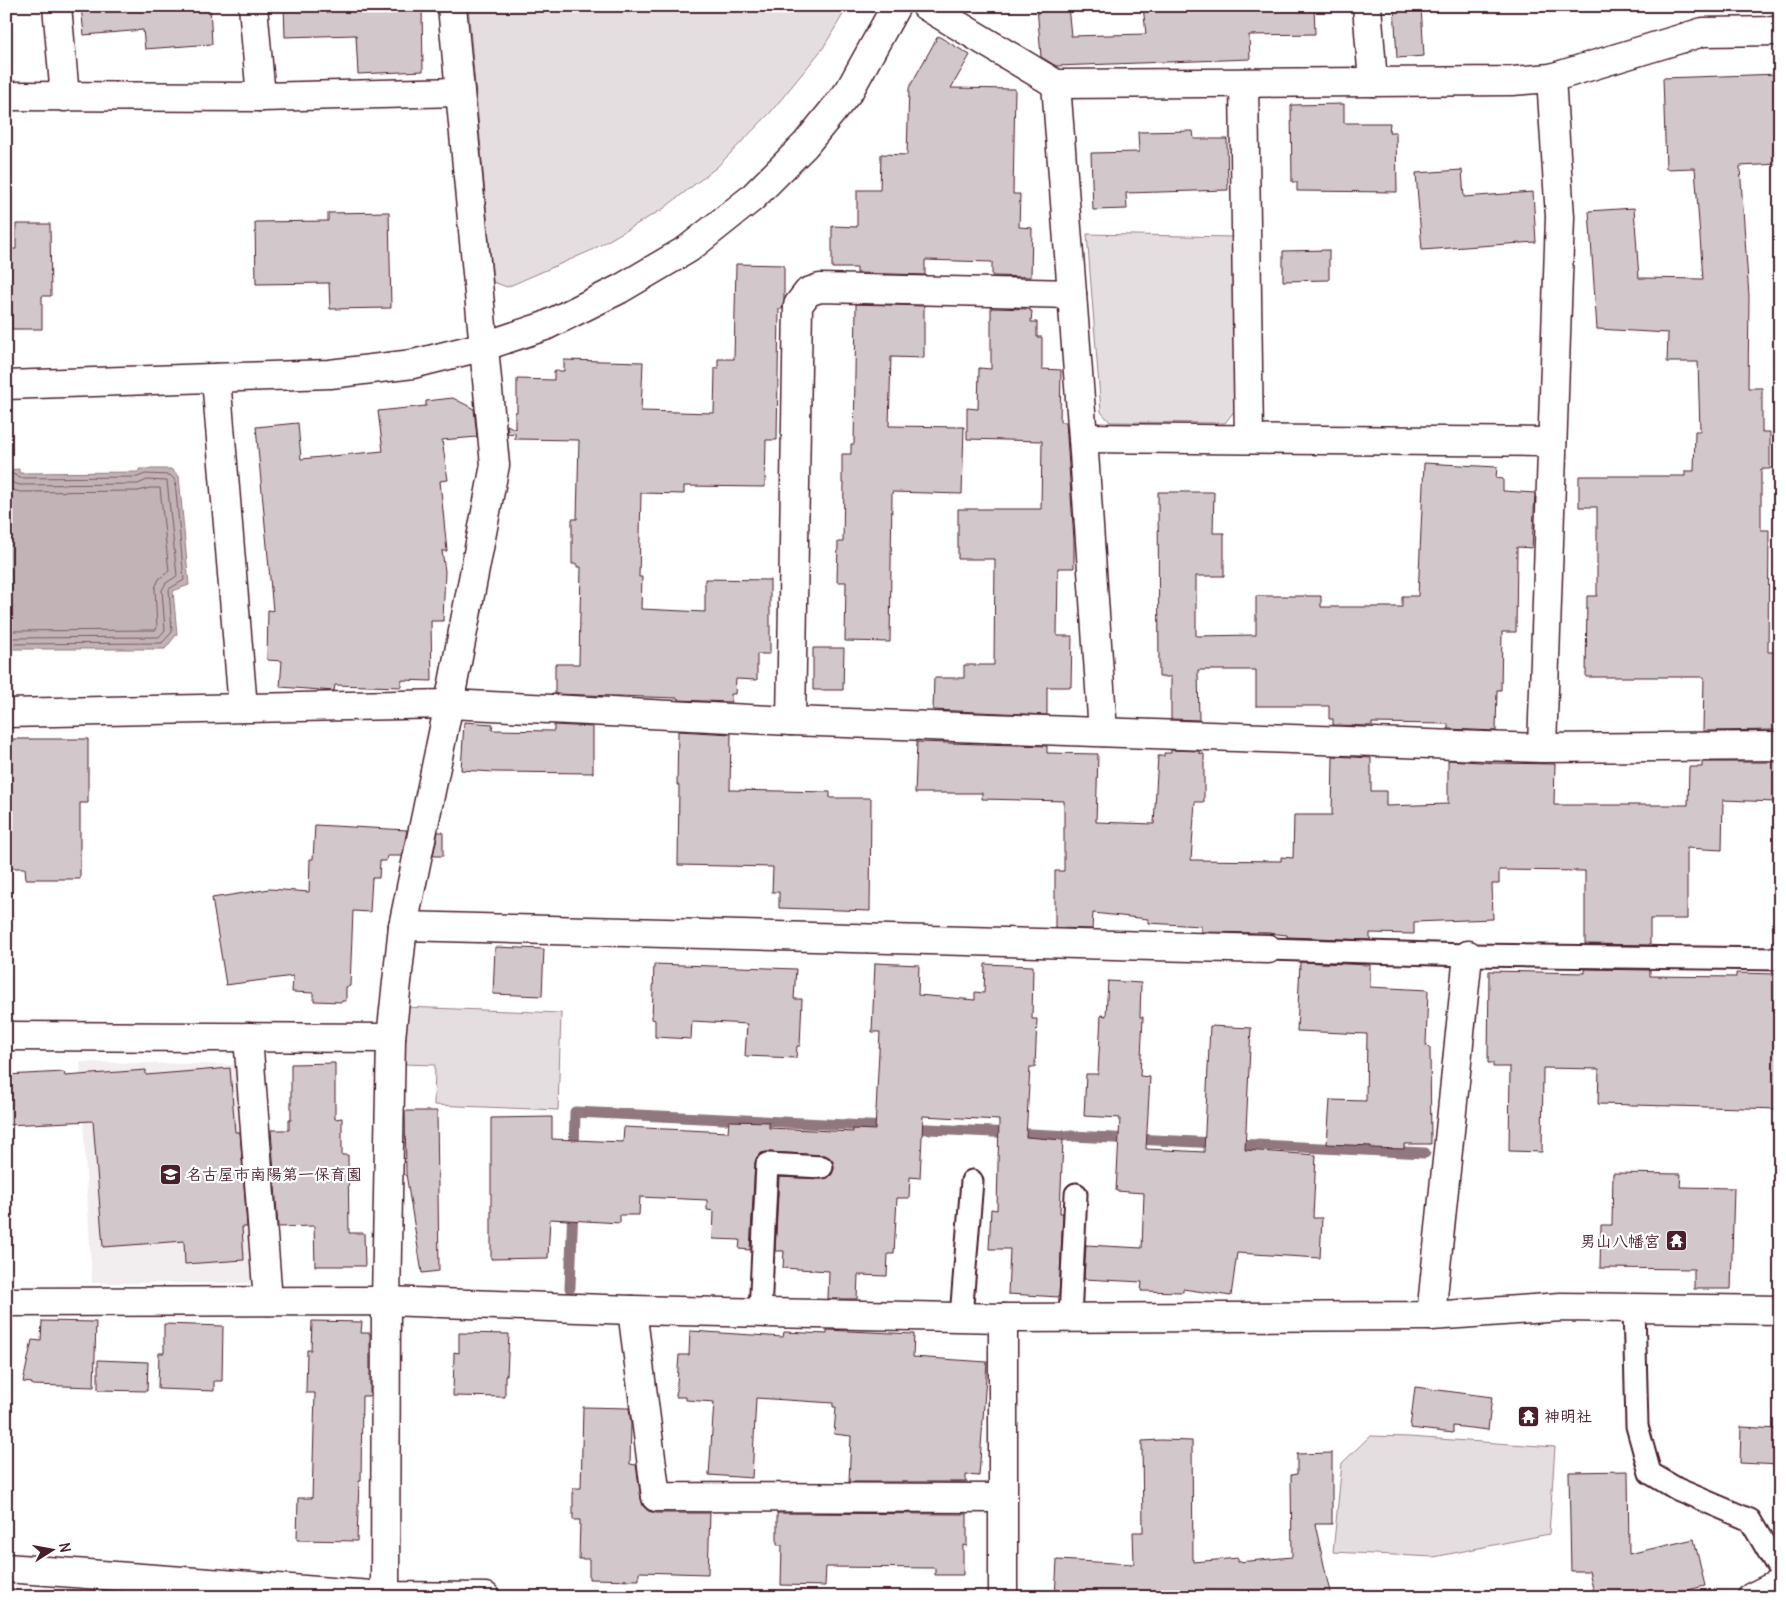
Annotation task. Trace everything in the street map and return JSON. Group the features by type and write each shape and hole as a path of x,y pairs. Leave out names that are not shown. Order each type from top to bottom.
{"street":[{"path":"57,6 65,97"},
{"path":"253,6 261,98"},
{"path":"385,1596 386,1301 391,1038 403,926 449,704 495,465 452,6"},
{"path":"6,385 330,374 413,364 484,346 545,326 620,288 688,249 752,198 805,145 849,91 896,6"},
{"path":"926,6 1056,84 1512,81 1551,78 1703,32 1780,31"},
{"path":"1367,6 1373,82"},
{"path":"1542,748 1560,216 1551,78"},
{"path":"1244,83 1248,440"},
{"path":"1056,84 1103,732"},
{"path":"6,96 261,98 460,92"},
{"path":"791,721 798,305 808,292 820,288 1072,294"},
{"path":"216,378 243,708"},
{"path":"1083,438 1552,442"},
{"path":"6,713 449,704 791,721 1542,748 1780,746"},
{"path":"403,926 1268,950"},
{"path":"1431,1316 1468,955"},
{"path":"6,1036 391,1038"},
{"path":"248,1037 268,1301"},
{"path":"6,1302 386,1301 632,1310 1003,1318 1431,1316 1561,1307 1780,1310"},
{"path":"632,1310 656,1497 1003,1498"},
{"path":"1003,1318 1003,1597"},
{"path":"6,1568 385,1596 486,1597"},
{"path":"1752,1597 1780,1583"}],"lane":[{"path":"1268,950 1780,959"},
{"path":"760,1313 766,1164 822,1167"},
{"path":"961,1317 972,1181"},
{"path":"1070,1318 1076,1194"},
{"path":"1634,1308 1637,1426 1650,1472 1677,1489 1750,1520 1780,1571"}],"shaded area":[{"path":"468,6 848,6 823,48 770,113 717,167 663,209 590,251 507,287 493,282"},
{"path":"1087,234 1233,237 1235,410 1225,423 1110,422 1101,412"},
{"path":"404,1007 561,1013 558,1110 434,1105 435,1065 402,1064"},
{"name":"名古屋市南陽第一保育園","path":"80,1062 246,1065 260,1283 92,1283"},
{"path":"1370,1436 1555,1447 1549,1534 1434,1557 1333,1552 1342,1463"}],"water":[{"path":"19,469 19,473 139,472 139,469 171,469 179,476 189,585 173,591 177,634 165,649 6,649 6,470"}],"building":[{"path":"81,6 210,6 212,44 145,49 143,30 84,35"},
{"path":"284,6 422,6 423,71 358,74 356,35 285,37"},
{"path":"1037,6 1068,6 1071,36 1146,34 1143,6 1314,6 1315,34 1249,35 1250,59 1056,66 1041,57"},
{"path":"1394,6 1421,6 1424,56 1397,58"},
{"path":"938,36 970,55 951,88 1015,89 1013,194 1020,194 1019,227 1032,228 1031,277 992,276 992,262 925,260 925,275 857,273 857,268 832,268 832,226 857,227 857,190 880,190 881,154 907,155 909,88"},
{"path":"1780,74 1780,164 1740,166 1749,296 1748,388 1762,388 1762,432 1770,432 1770,469 1761,469 1761,530 1769,530 1768,652 1780,652 1780,730 1703,731 1704,677 1586,677 1587,596 1597,596 1597,507 1579,507 1579,476 1685,476 1685,471 1694,471 1695,431 1700,431 1698,362 1667,362 1668,333 1597,329 1589,211 1634,208 1639,278 1703,279 1695,168 1666,169 1663,78"},
{"path":"1344,104 1344,123 1390,123 1389,132 1396,132 1397,192 1297,191 1297,182 1292,182 1291,105"},
{"path":"1193,131 1194,139 1227,139 1228,190 1126,193 1127,209 1093,210 1091,153 1139,152 1138,132"},
{"path":"1462,170 1464,197 1533,192 1536,242 1422,250 1416,173"},
{"path":"389,212 391,308 330,309 329,283 256,284 255,222 328,221 328,213"},
{"path":"16,224 50,224 51,296 42,296 42,329 12,329 10,249 16,249"},
{"path":"1329,250 1329,280 1283,281 1283,251"},
{"path":"736,264 784,265 784,300 782,309 779,309 777,440 766,440 765,487 684,486 684,494 641,493 639,577 642,577 641,609 705,612 705,579 770,580 770,654 757,654 757,680 736,679 735,694 731,694 731,702 678,700 678,698 555,694 555,664 579,664 581,567 577,567 577,564 572,564 572,519 577,519 579,440 515,439 515,433 508,434 507,425 515,429 517,379 554,380 554,371 564,371 564,360 643,362 641,411 714,413 715,368 718,369 718,359 734,359"},
{"path":"856,304 924,306 924,358 891,357 889,426 964,427 962,494 892,492 890,642 845,641 846,582 837,582 838,542 843,542 844,483 842,483 842,454 851,454 851,444 854,444"},
{"path":"991,308 1030,309 1032,311 1031,322 1037,322 1037,337 1042,337 1042,369 1061,370 1060,422 1066,422 1074,540 1074,568 1058,568 1057,636 1072,636 1071,687 1047,687 1047,715 933,710 934,678 964,678 964,665 994,665 995,559 958,559 958,509 1041,509 1042,441 967,439 967,408 978,409 979,368 991,369"},
{"path":"453,398 474,409 477,437 442,440 448,480 440,481 447,551 442,551 445,571 443,621 431,621 432,681 401,680 401,687 335,685 334,691 280,687 282,661 267,660 268,610 273,611 256,427 298,423 301,459 383,451 378,411 426,406 426,401"},
{"path":"1424,463 1497,467 1496,478 1503,479 1503,491 1535,493 1532,548 1517,547 1516,632 1502,632 1501,690 1497,690 1496,731 1448,729 1448,724 1372,723 1372,726 1333,725 1333,719 1329,719 1329,706 1256,706 1256,670 1198,670 1199,720 1171,719 1171,677 1159,677 1158,492 1214,492 1213,533 1224,533 1224,576 1196,576 1196,636 1256,635 1256,596 1321,596 1321,607 1402,607 1402,596 1418,596"},
{"path":"813,648 844,648 843,690 813,690"},
{"path":"464,722 493,724 492,730 554,731 554,725 593,727 593,773 461,770"},
{"path":"678,731 731,734 730,790 830,792 830,798 871,798 870,911 779,908 779,892 772,892 773,867 678,865"},
{"path":"6,739 88,739 88,803 80,803 80,879 26,879 25,868 6,868"},
{"path":"917,742 1047,746 1047,753 1098,754 1096,822 1154,824 1158,756 1164,756 1164,753 1171,753 1171,750 1199,751 1199,753 1204,754 1204,802 1195,802 1191,860 1281,861 1281,857 1293,858 1294,815 1332,815 1333,756 1371,758 1371,791 1386,791 1386,806 1448,804 1448,760 1555,764 1554,805 1688,805 1689,767 1702,767 1702,762 1777,762 1776,802 1723,800 1722,850 1687,848 1687,919 1650,919 1650,945 1585,944 1585,871 1499,870 1499,884 1492,884 1493,919 1414,922 1414,934 1370,933 1370,940 1287,937 1287,935 1268,933 1201,932 1201,926 1148,923 1148,919 1093,913 1092,929 1055,928 1055,871 1064,871 1064,801 982,799 982,793 915,793"},
{"path":"315,825 407,830 402,856 387,856 386,861 380,861 379,878 372,878 370,912 353,911 350,986 346,987 346,1001 314,1001 314,993 292,992 293,976 226,985 212,898 270,889 309,892 310,859 313,859"},
{"path":"438,832 443,832 443,856 433,856"},
{"path":"495,947 544,949 542,996 493,994"},
{"path":"1300,962 1370,965 1370,987 1428,990 1426,1044 1430,1048 1431,1144 1404,1144 1404,1149 1327,1144 1330,1100 1366,1101 1367,1034 1297,1031"},
{"path":"875,963 919,965 918,995 975,1000 975,992 984,993 985,964 1033,966 1032,1019 1037,1019 1035,1067 1030,1067 1026,1137 1063,1140 1060,1213 1063,1213 1059,1297 1008,1294 1010,1249 989,1249 991,1209 997,1210 999,1120 923,1116 920,1178 910,1177 909,1198 897,1198 894,1254 888,1254 887,1276 858,1275 857,1299 828,1299 829,1271 783,1268 784,1251 775,1251 779,1177 828,1178 834,1168 833,1162 829,1157 823,1155 768,1152 762,1153 757,1157 755,1163 750,1250 739,1249 740,1240 713,1239 714,1211 707,1210 707,1200 640,1197 639,1215 620,1215 620,1223 550,1219 548,1258 491,1259 491,1118 552,1117 552,1139 623,1142 624,1127 728,1132 729,1121 769,1122 769,1128 853,1132 853,1129 875,1130 880,1032 872,1032"},
{"path":"654,964 796,969 794,999 802,999 800,1046 797,1046 796,1058 745,1056 747,1024 692,1021 691,1039 655,1037 655,1020 652,1019"},
{"path":"1585,969 1650,970 1650,976 1736,977 1736,973 1776,974 1775,1018 1780,1019 1780,1109 1598,1104 1599,1069 1543,1068 1542,1152 1509,1151 1510,1067 1493,1067 1493,1063 1488,1063 1489,971 1585,973"},
{"path":"1108,981 1141,983 1140,1017 1143,1017 1140,1076 1150,1077 1146,1149 1204,1152 1210,1026 1251,1028 1245,1150 1316,1155 1313,1218 1322,1218 1320,1258 1237,1253 1231,1296 1183,1289 1183,1292 1141,1291 1142,1282 1084,1279 1086,1245 1142,1248 1144,1193 1116,1191 1120,1118 1084,1116 1086,1074 1098,1074 1101,1015 1106,1016"},
{"path":"335,1063 335,1119 342,1118 342,1155 348,1155 349,1233 364,1233 365,1266 315,1266 314,1226 278,1227 271,1130 289,1130 289,1120 291,1120 291,1064"},
{"name":"名古屋市南陽第一保育園","path":"230,1068 235,1132 240,1132 247,1227 242,1227 244,1260 185,1264 184,1241 103,1247 93,1121 6,1125 6,1075 64,1072 65,1076 146,1070 146,1075"},
{"path":"405,1111 437,1111 439,1271 422,1273 406,1174"},
{"path":"1613,1173 1681,1174 1680,1187 1734,1188 1731,1289 1694,1289 1694,1269 1600,1268 1601,1225 1612,1225"},
{"path":"42,1321 96,1322 94,1387 32,1385 32,1383 23,1382 32,1340 41,1341"},
{"path":"312,1321 362,1322 361,1333 370,1333 370,1396 362,1396 361,1481 359,1481 357,1541 297,1540 298,1498 312,1498 315,1393 306,1393 307,1350 311,1350"},
{"path":"164,1324 223,1326 222,1381 214,1381 214,1391 158,1389 159,1353 164,1353"},
{"path":"827,1330 914,1334 913,1357 987,1362 979,1476 966,1475 966,1482 849,1482 851,1436 834,1434 836,1407 833,1407 833,1403 756,1398 752,1478 709,1475 714,1402 686,1400 686,1397 676,1397 679,1355 689,1355 690,1331 783,1337 784,1332 827,1334"},
{"path":"459,1333 509,1334 505,1397 453,1396 454,1352 459,1353"},
{"path":"98,1360 148,1362 147,1391 98,1390"},
{"path":"1415,1387 1492,1397 1488,1430 1453,1426 1453,1433 1410,1428"},
{"path":"583,1407 629,1408 631,1424 630,1464 636,1465 641,1499 643,1506 648,1511 656,1513 710,1513 708,1574 639,1572 639,1580 589,1579 589,1559 579,1559 580,1520 573,1520 573,1488 581,1488"},
{"path":"1741,1427 1780,1429 1780,1465 1740,1463"},
{"path":"1142,1441 1192,1441 1193,1562 1238,1558 1238,1562 1292,1557 1291,1475 1297,1474 1297,1454 1332,1453 1332,1524 1315,1524 1331,1597 1055,1597 1057,1560 1134,1564 1133,1532 1143,1532"},
{"path":"1628,1471 1629,1554 1694,1539 1705,1586 1657,1597 1595,1597 1589,1571 1571,1571 1569,1472"},
{"path":"777,1513 967,1514 967,1546 963,1545 963,1575 935,1575 935,1568 826,1567 825,1586 781,1585 782,1545 777,1545"}],"waterway":[{"path":"574,1154 575,1112 889,1127"},
{"path":"908,1128 1425,1153"},
{"path":"570,1288 573,1205"}],"place":[{"name":"名古屋市南陽第一保育園","path":"170,1174"},
{"name":"男山八幡宮","path":"1676,1241"},
{"name":"神明社","path":"1528,1416"}]}
